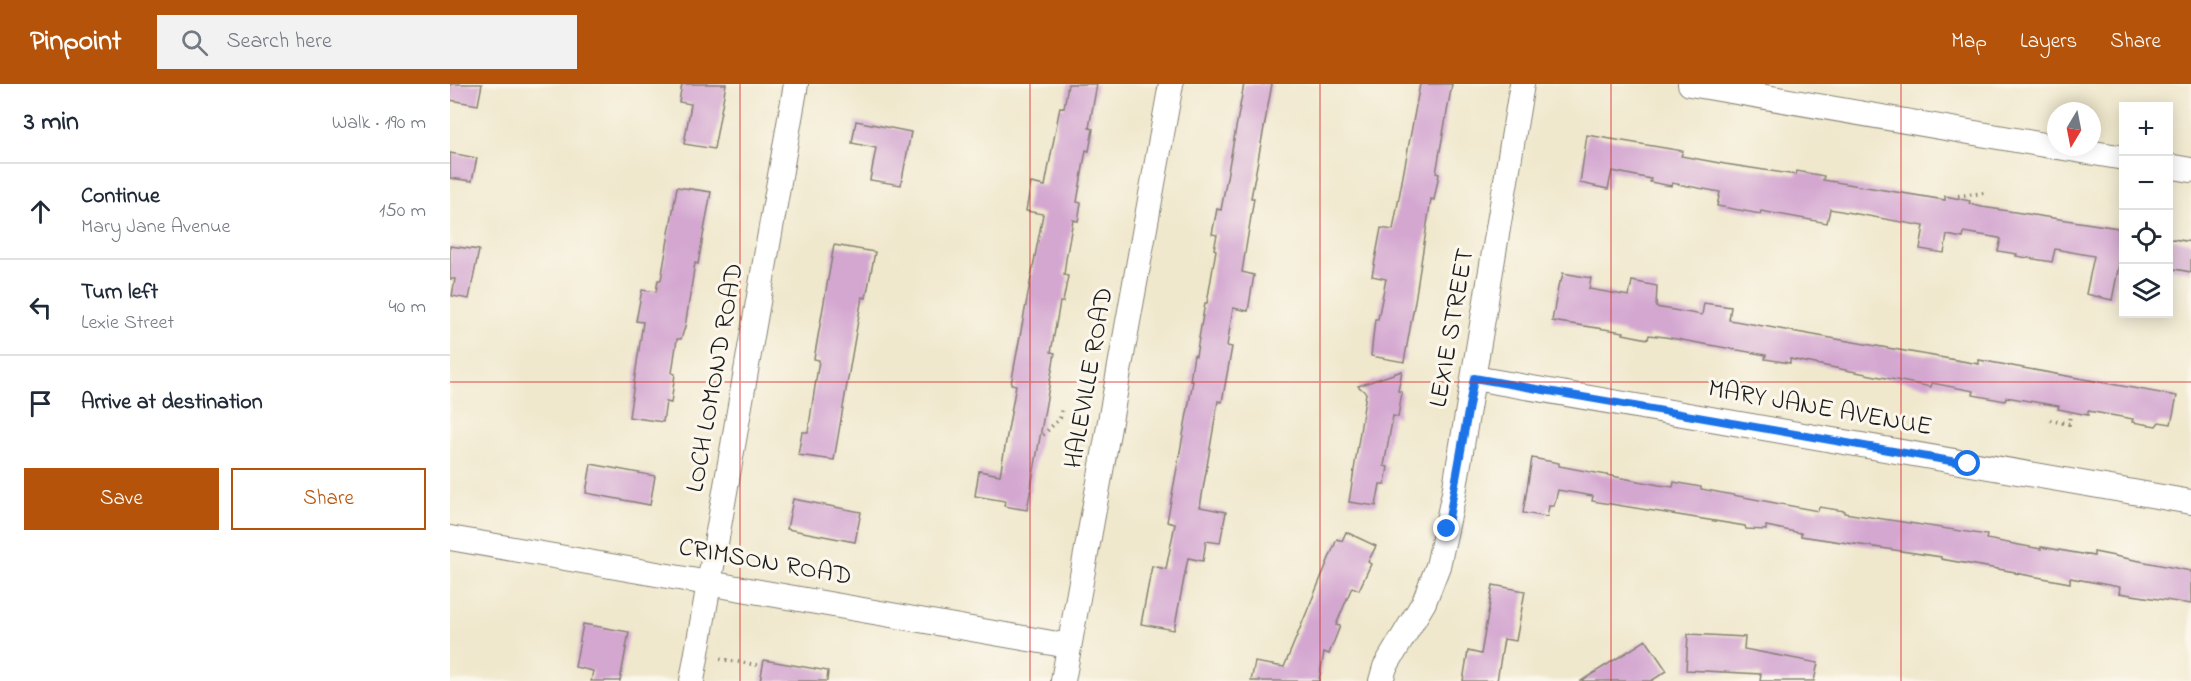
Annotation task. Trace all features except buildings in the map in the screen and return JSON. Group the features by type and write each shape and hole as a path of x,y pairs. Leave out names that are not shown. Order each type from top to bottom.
{"street":[{"name":"LOCH LOMOND ROAD","path":"692,681 796,84"},
{"name":"HALEVILLE ROAD","path":"1063,681 1171,84"},
{"name":"LEXIE STREET","path":"1381,681 1385,667 1424,602 1434,579 1454,493 1522,84"},
{"path":"1690,84 2047,145"},
{"path":"2101,154 2119,157"},
{"path":"2173,167 2191,170"},
{"name":"MARY JANE AVENUE","path":"1474,378 2191,502"},
{"name":"CRIMSON ROAD","path":"450,538 1070,646"}],"path":[{"path":"1958,196 1984,193"},
{"path":"1043,435 1060,418 1062,408"},
{"path":"2050,420 2069,424 2070,413"},
{"path":"697,655 757,665"}],"route":[{"path":"1447,529 1474,378 1968,464"}]}
